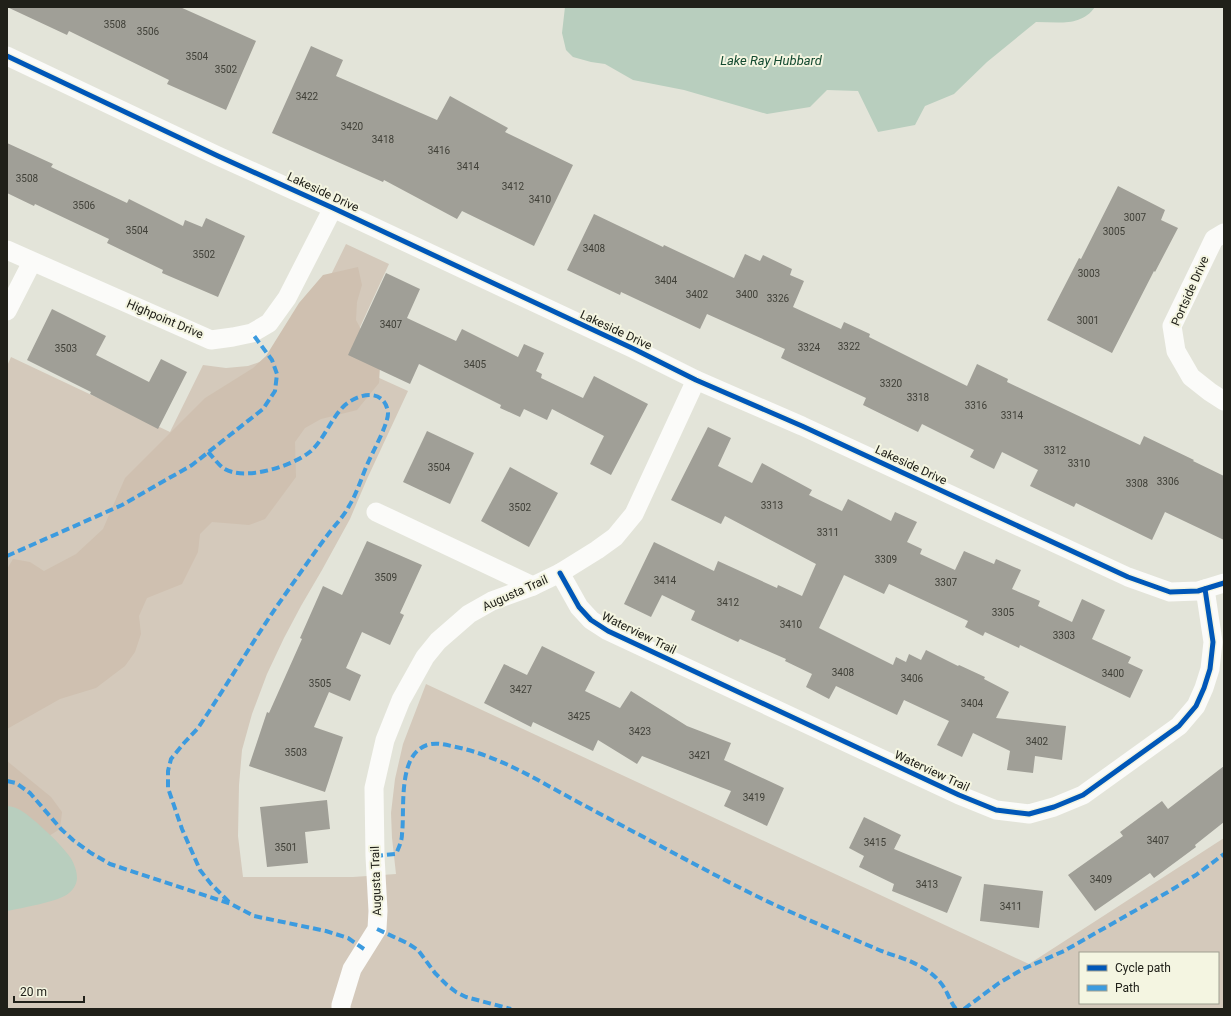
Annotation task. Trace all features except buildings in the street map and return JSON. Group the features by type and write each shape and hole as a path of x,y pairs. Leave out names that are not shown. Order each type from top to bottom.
{"street":[{"name":"Lakeside Drive","path":"7,56 218,156 627,345 696,380 802,426 1128,576 1170,592 1198,591 1224,583"},
{"name":"Highpoint Drive","path":"7,250 211,340 252,333 269,323 287,298 333,208"},
{"name":"Portside Drive","path":"1224,233 1214,239 1172,326 1176,352 1191,376 1210,392 1224,401"},
{"path":"7,311 32,262"},
{"name":"Augusta Trail","path":"341,1009 352,969 377,929 378,911 375,856 374,788 385,740 401,700 425,657 438,641 469,614 492,601 533,586 560,572 597,550 615,537 634,514 696,380"},
{"path":"376,512 533,586"},
{"name":"Waterview Trail","path":"560,572 579,608 591,620 608,631 959,795 996,810 1029,814 1054,807 1083,795 1179,726 1196,706 1210,669 1213,642 1205,589"}],"shaded area":[{"path":"346,244 389,264 344,362 408,391 350,519 284,638 267,674 252,714 242,750 239,785 238,836 243,877 353,877 396,874 391,813 395,779 403,744 426,684 1029,964 1224,838 1224,1009 7,1009 7,366 11,357 170,432 203,365 226,368 248,366 268,359 309,320"},
{"path":"358,267 362,285 357,302 356,320 380,366 379,383 357,410 321,419 305,428 295,442 296,477 265,519 249,525 212,522 200,534 198,552 182,584 147,598 139,616 141,634 135,652 125,666 96,688 60,699 7,729 7,569 13,559 30,562 44,571 76,554 103,529 125,478 205,398 253,368 266,356 299,303 323,275"},
{"path":"7,761 51,797 62,812 60,829 44,839 7,832"}],"water":[{"name":"Lake Ray Hubbard","path":"565,7 1095,7 1083,18 1076,21 1061,23 1036,22 987,62 954,94 925,106 915,125 878,132 858,91 827,90 810,107 767,114 684,90 633,80 605,64 573,57 566,50 562,33"},
{"path":"7,806 16,808 29,816 53,838 70,857 75,867 77,878 74,887 69,893 49,902 7,911"}],"marked path":[{"path":"7,556 122,505 192,465 263,409 275,391 277,374 272,360 252,333"},
{"path":"208,452 223,468 232,472 255,473 281,467 303,457 316,446 340,410 345,405 357,398 370,395 376,396 382,399 386,404 388,412 386,423 347,510 277,606 198,728 171,759 168,771 168,788 182,829 200,870 211,884 231,904"},
{"path":"375,856 396,854 401,842 404,784 411,760 417,751 427,745 434,744 466,750 507,764 773,904 879,950 916,964 938,980 945,988 956,1009"},
{"path":"7,781 16,783 30,793 61,829 73,840 110,864 231,904 254,916 326,931 348,938 364,949"},
{"path":"964,1009 999,983 1023,969 1064,951 1168,892 1196,875 1224,854"},
{"path":"377,929 407,943 418,950 435,973 456,992 466,997 511,1009"}],"cycle path":[{"path":"7,56 218,156 333,208 634,349 696,380 802,426 1128,577 1170,592 1198,591 1224,583"},
{"path":"560,573 579,607 591,620 608,631 959,795 996,810 1029,814 1054,807 1083,795 1179,726 1196,706 1210,669 1213,642 1205,589"}]}
